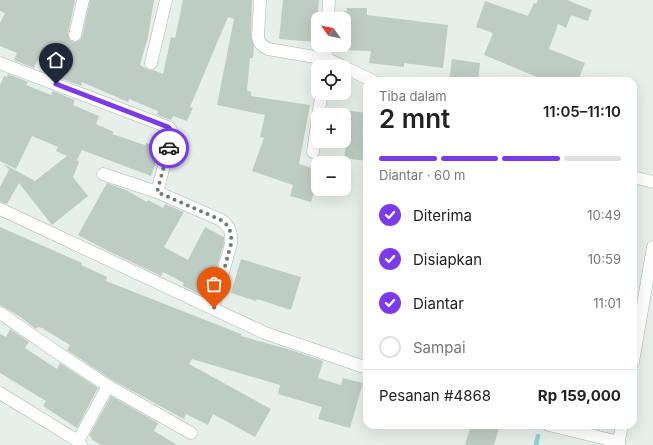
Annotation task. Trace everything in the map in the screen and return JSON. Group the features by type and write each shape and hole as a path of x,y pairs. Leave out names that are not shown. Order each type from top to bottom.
{"street":[{"path":"75,35 82,0"},
{"path":"151,63 166,0"},
{"path":"260,0 258,37 260,44 268,49 314,60"},
{"path":"328,12 329,0"},
{"path":"0,63 168,127 171,130 172,136 157,192"},
{"path":"351,70 365,77"},
{"path":"313,152 314,148"},
{"path":"103,174 157,192 227,224 231,233 231,244 214,308"},
{"path":"637,178 653,182"},
{"path":"0,209 265,333 363,367"},
{"path":"637,339 653,247"},
{"path":"0,313 108,386 191,433"},
{"path":"0,393 80,443 108,386"},
{"path":"564,429 619,444 621,429"}],"building":[{"path":"0,0 75,0 68,34 70,40 74,42 80,40 82,37 90,0 154,0 148,37 140,65 149,70 163,74 171,37 175,38 183,0 252,0 251,37 254,47 253,58 250,58 247,91 251,92 251,96 310,105 299,164 311,168 311,196 313,196 311,202 290,196 293,185 252,171 264,138 260,137 265,115 217,105 234,19 228,17 190,107 193,108 187,121 173,116 171,120 157,115 158,111 129,99 128,102 82,82 81,86 58,77 61,70 38,60 34,68 14,60 17,53 0,46 0,23 5,13 0,11"},
{"path":"283,0 319,0 318,12 311,12 311,42 279,39"},
{"path":"538,0 567,0 592,10 588,21 571,15 566,28 558,24 549,49 585,63 580,77 537,77 484,55 493,33 476,27 485,1 528,16 534,3 536,4"},
{"path":"347,8 367,8 367,15 448,25 443,68 404,63 404,67 369,63 371,51 351,50 351,12 344,12 347,11"},
{"path":"452,59 480,63 478,77 450,77"},
{"path":"8,74 28,82 26,85 51,95 53,91 75,100 73,105 99,116 96,124 114,132 112,134 145,145 146,143 161,148 151,176 82,150 77,160 79,162 73,177 88,196 52,225 19,183 7,204 0,202 0,187 9,170 4,164 35,181 67,156 56,151 58,147 32,136 16,169 0,161 0,85 4,76 7,77"},
{"path":"351,111 363,112 363,160 351,159 351,156 344,156 346,148 351,148"},
{"path":"107,183 126,190 147,202 148,200 163,208 165,204 184,212 164,247 188,260 205,227 224,237 224,243 212,284 205,297 183,286 184,283 163,272 161,276 78,235"},
{"path":"0,227 82,263 81,265 107,277 106,281 241,334 241,336 323,361 318,378 341,385 343,378 363,383 350,428 318,419 322,407 278,394 280,385 192,359 189,364 271,409 255,437 213,414 208,425 186,414 184,419 112,380 67,350 70,345 42,328 38,327 36,329 19,316 0,305"},
{"path":"241,259 301,277 291,310 257,299 256,301 231,293"},
{"path":"10,329 29,342 25,348 57,369 60,363 98,388 77,428 43,406 46,401 0,373 0,334 6,337"},
{"path":"111,396 158,423 154,431 177,445 101,445 91,439 92,438 89,436"},
{"path":"470,429 499,429 494,445 465,445"}],"waterway":[{"path":"536,445 538,436"}],"way so far":[{"path":"169,148 157,192 221,220 227,224 231,233 231,244 214,308"}],"route":[{"path":"56,84 168,127 171,130 172,136 169,148"}]}
